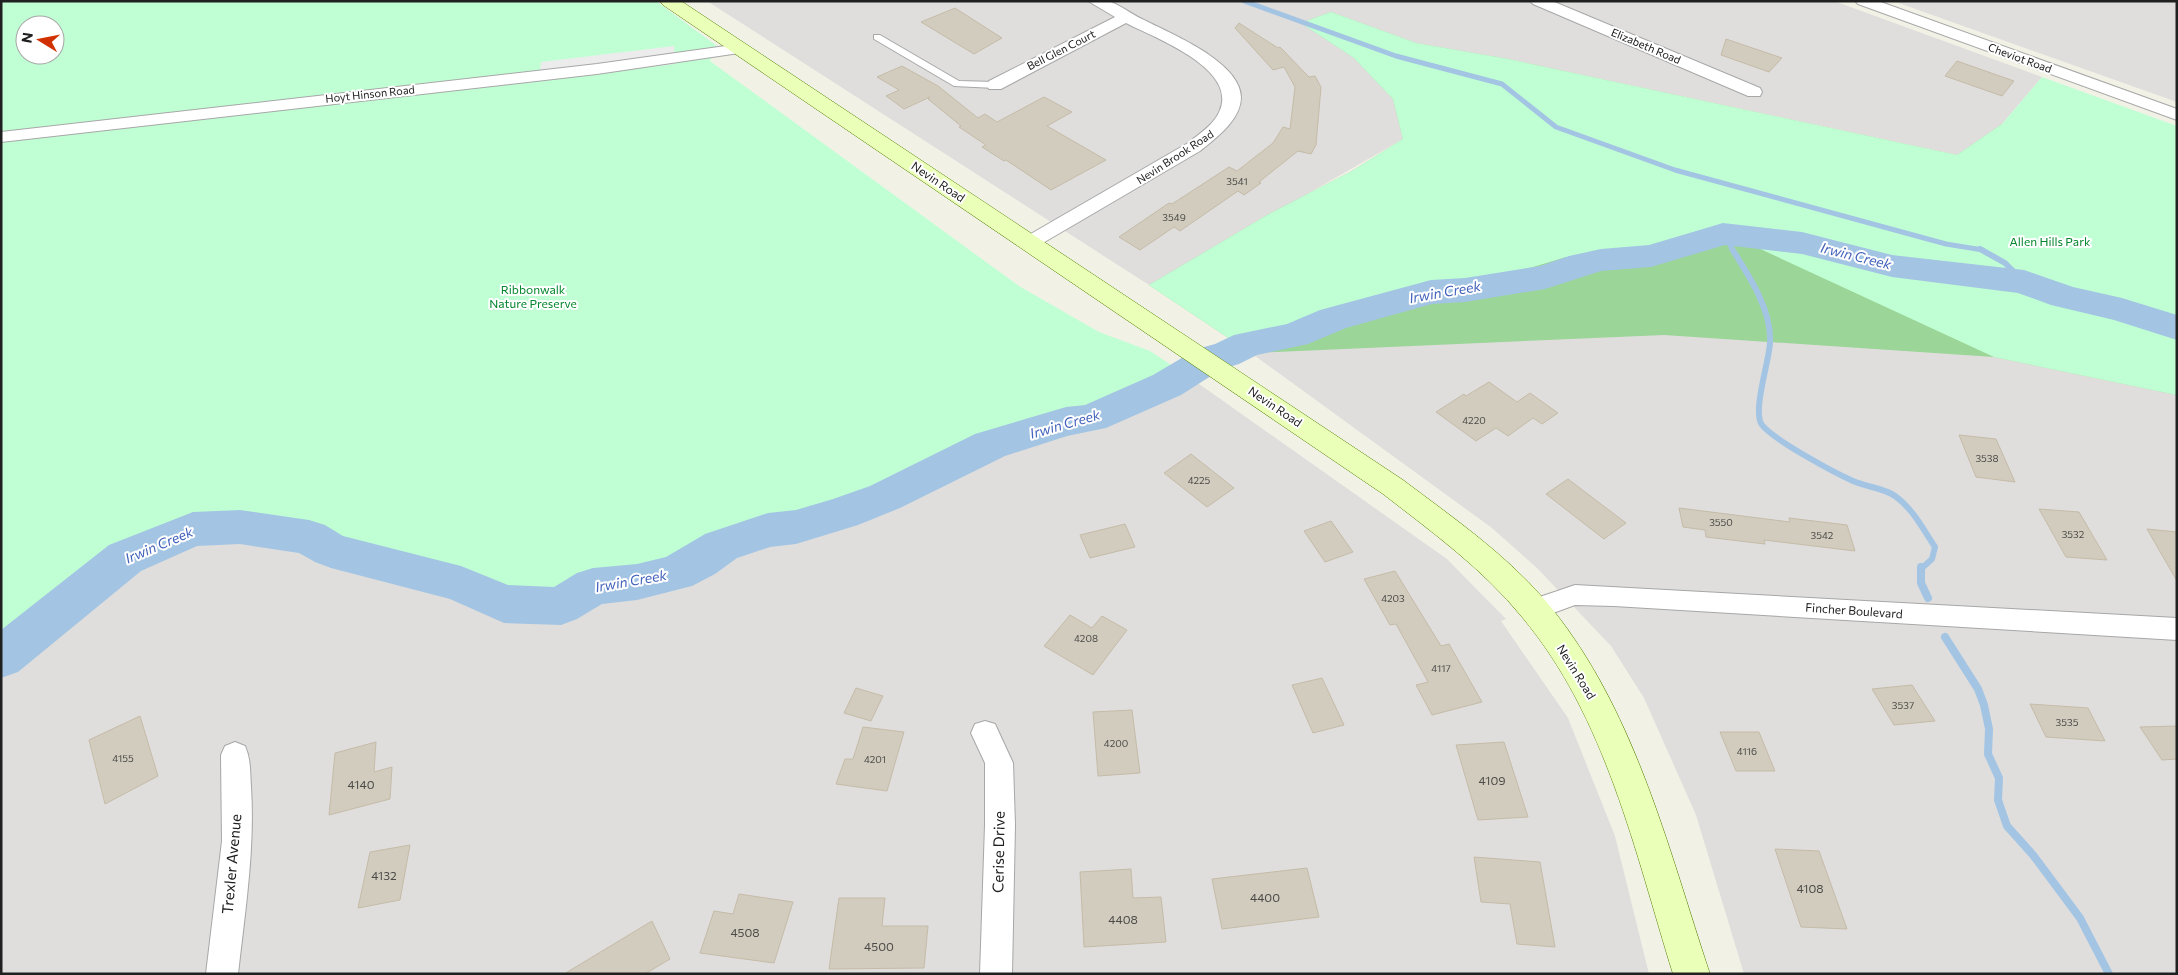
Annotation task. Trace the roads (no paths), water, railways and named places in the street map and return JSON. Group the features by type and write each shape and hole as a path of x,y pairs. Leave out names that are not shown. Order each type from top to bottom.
{"main road":[{"name":"Nevin Road","path":"669,1 1393,487 1461,538 1512,584 1534,609 1574,665 1612,736 1628,777 1692,974"}],"street":[{"name":"Nevin Brook Road","path":"1029,243 1194,147 1217,129 1230,111 1232,93 1223,75 1216,67 1196,53 1096,1"},
{"name":"Elizabeth Road","path":"1538,1 1754,92"},
{"name":"Cheviot Road","path":"1863,1 2177,115"},
{"name":"Bell Glen Court","path":"995,84 1127,18"},
{"name":"Hoyt Hinson Road","path":"1,137 598,68 740,49"},
{"name":"Fincher Boulevard","path":"1534,609 1574,595 1614,596 2177,629"},
{"name":"Cerise Drive","path":"985,733 998,763 1000,825 996,974"},
{"name":"Trexler Avenue","path":"222,974 237,841 235,755"}],"lane":[{"path":"877,37 957,84 995,84"}],"waterway":[{"path":"1244,1 1396,56 1502,84 1556,127 1675,170 1946,244 1981,250"},
{"path":"1723,234 1733,250"},
{"name":"Irwin Creek","path":"1,658 125,558 193,529 240,527 309,537 331,550 461,584 504,604 561,606 593,586 637,582 676,573 699,561 721,546 768,530 796,527 843,513 885,497 990,445 1066,422 1092,418 1167,385 1211,358 1225,355 1247,344 1295,335 1333,319 1431,292 1465,290 1545,277 1582,264 1601,260 1651,256 1723,234 1802,243 1892,266 2024,282 2064,297 2122,310 2177,328"},
{"path":"1732,249 1758,294 1770,331 1769,351 1759,409 1759,419 1762,425 1778,439 1819,463 1853,481 1891,493 1901,501 1917,520 1935,547 1932,559 1921,569"},
{"path":"1981,250 2005,263 2024,282"},
{"path":"1921,569 1921,583 1928,598"},
{"path":"1945,637 1978,689 1984,705 1989,729 1988,754 1999,778 1998,800 2007,826 2033,855 2080,918 2109,974"}],"park label":[{"name":"Allen Hills Park","path":"2050,242"},
{"name":"Ribbonwalk Nature Preserve","path":"533,297"}]}
